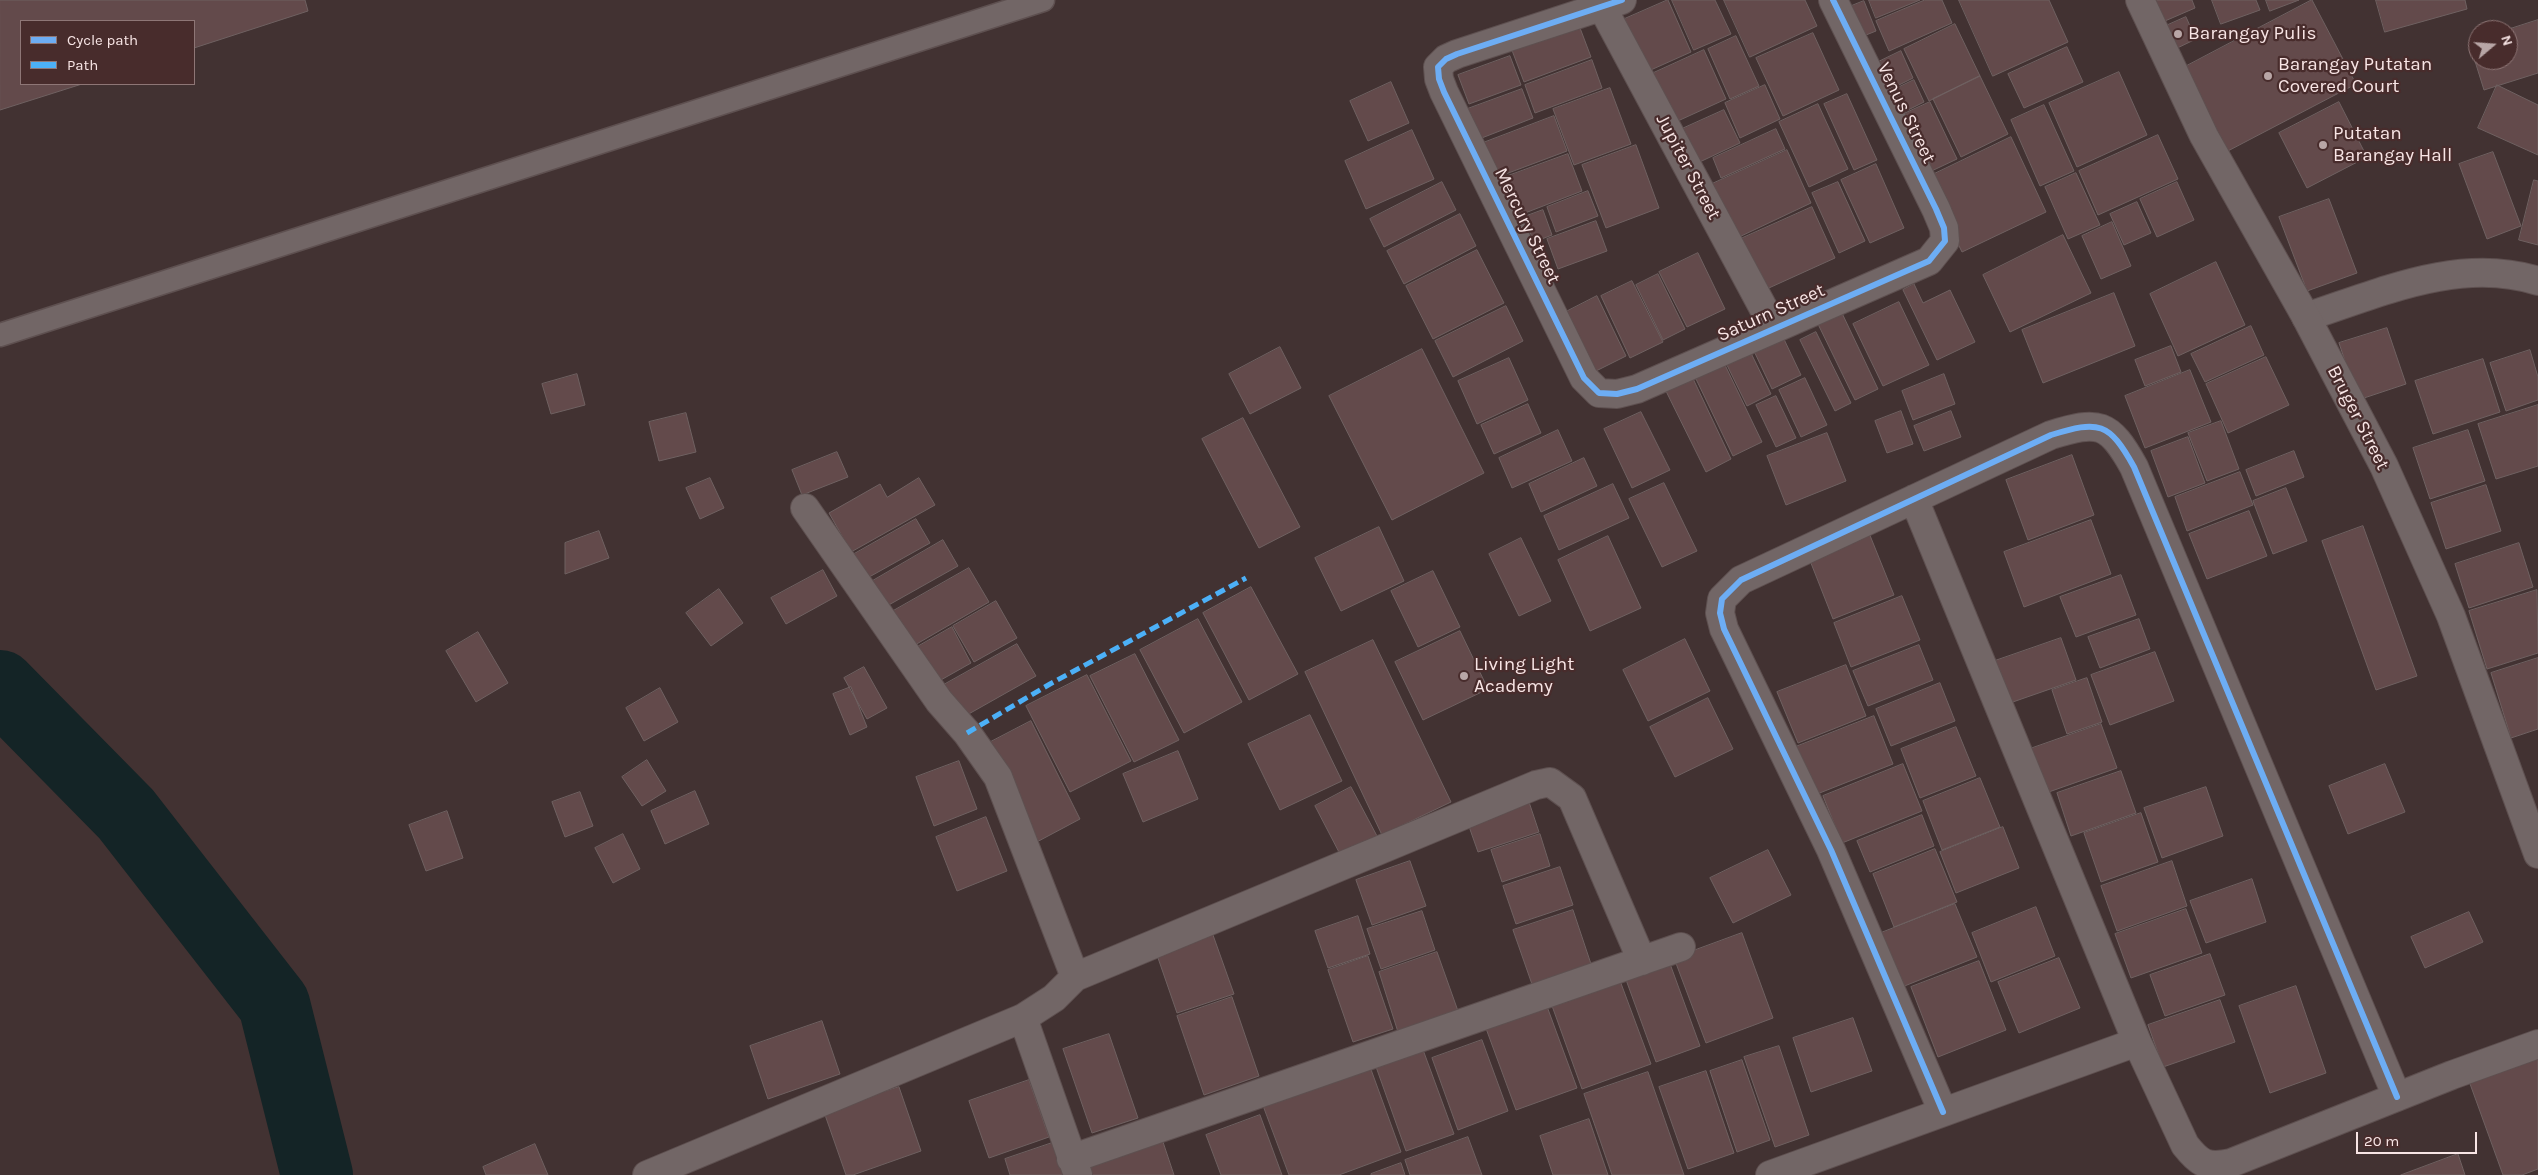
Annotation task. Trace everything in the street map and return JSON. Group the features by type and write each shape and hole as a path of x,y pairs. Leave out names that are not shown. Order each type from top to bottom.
{"street":[{"name":"Venus Street","path":"1833,0 1936,209 1944,228 1944,241"},
{"name":"Bruger Street","path":"2140,0 2204,136 2306,317 2384,466 2451,616 2538,854"},
{"name":"Mercury Street","path":"1599,393 1584,378 1444,92 1438,67 1446,59 1457,54 1612,3"},
{"name":"Jupiter Street","path":"1612,3 1774,328"},
{"name":"Saturn Street","path":"1599,393 1617,394 1637,389 1929,261 1944,241"},
{"path":"2306,317 2434,277 2466,272 2498,272 2537,284"},
{"path":"1943,1112 1831,850 1724,629 1720,613 1722,599 1741,580 2051,435 2079,426 2102,427 2122,445 2134,467 2397,1097"},
{"path":"1914,499 2138,1042 2185,1145 2195,1158 2207,1165 2231,1163 2397,1097 2538,1044"},
{"path":"805,508 939,701 967,733 998,778 1075,977"},
{"path":"647,1175 1023,1018 1054,998 1075,977 1521,790 1550,782 1572,798 1642,961"},
{"path":"1023,1018 1075,1167 1681,947"},
{"path":"1770,1175 2138,1042"}],"lane":[{"path":"0,335 1043,0"}],"building":[{"path":"0,0 305,0 308,11 195,48 195,20 20,20 20,85 79,85 0,110"},
{"path":"1668,0 1691,52 1644,73 1620,21"},
{"path":"1672,0 1715,0 1731,34 1694,50"},
{"path":"1724,0 1805,0 1817,26 1750,57"},
{"path":"1869,0 1920,0 1876,18"},
{"path":"1925,0 1942,0 1952,23 1889,51 1876,21"},
{"path":"1959,0 2049,0 2068,42 1993,76"},
{"path":"2147,0 2192,0 2195,8 2158,24"},
{"path":"2212,0 2256,0 2260,10 2221,24"},
{"path":"2266,0 2299,0 2270,11"},
{"name":"Barangay Putatan Covered Court","path":"2312,0 2356,84 2224,153 2181,69"},
{"path":"2376,0 2465,0 2467,9 2385,32"},
{"path":"1864,1 1876,31 1856,39 1844,9"},
{"name":"Barangay Pulis","path":"2186,17 2196,39 2169,52 2159,29"},
{"path":"1577,20 1591,57 1524,82 1510,45"},
{"path":"2538,20 2538,73 2484,90 2478,70 2518,70 2518,26"},
{"path":"1955,24 1980,76 1929,101 1904,49"},
{"path":"1813,33 1839,90 1783,116 1756,58"},
{"path":"1736,36 1759,86 1730,99 1708,49"},
{"path":"2067,47 2083,82 2024,108 2008,74"},
{"path":"1704,50 1726,99 1669,125 1647,76"},
{"path":"1901,51 1913,78 1881,94 1868,67"},
{"path":"1510,56 1521,85 1469,104 1458,75"},
{"path":"1592,60 1602,88 1535,113 1525,85"},
{"path":"2119,72 2147,135 2077,167 2049,103"},
{"path":"1980,76 2008,134 1961,157 1933,99"},
{"path":"1914,80 1924,102 1894,117 1883,95"},
{"path":"1391,82 1409,123 1368,141 1350,101"},
{"path":"1765,85 1780,119 1740,138 1725,103"},
{"path":"2497,85 2538,105 2538,155 2478,128"},
{"path":"1610,88 1631,144 1574,165 1553,109"},
{"path":"1522,89 1533,118 1474,141 1462,111"},
{"path":"1847,94 1877,160 1854,170 1824,104"},
{"path":"1930,102 1957,159 1923,175 1895,118"},
{"name":"Putatan Barangay Hall","path":"2339,102 2367,157 2307,188 2279,133"},
{"path":"1818,104 1848,169 1809,187 1779,122"},
{"path":"2044,105 2074,171 2040,186 2011,120"},
{"path":"1724,110 1740,143 1689,167 1673,133"},
{"path":"1554,116 1567,151 1495,178 1483,143"},
{"path":"1776,129 1785,149 1721,178 1713,158"},
{"path":"1412,130 1434,179 1366,209 1345,161"},
{"path":"2158,135 2178,179 2098,215 2079,171"},
{"path":"2011,137 2046,212 1962,252 1926,178"},
{"path":"1636,145 1659,208 1606,228 1582,165"},
{"path":"1787,150 1811,203 1737,238 1712,184"},
{"path":"2493,152 2521,226 2487,239 2459,164"},
{"path":"1568,154 1582,191 1512,218 1497,180"},
{"path":"1876,164 1904,228 1870,243 1841,180"},
{"path":"2076,173 2100,225 2068,239 2045,187"},
{"path":"2534,180 2538,181 2538,245 2519,240"},
{"path":"1442,182 1456,210 1384,247 1370,219"},
{"path":"1838,182 1865,241 1839,253 1812,193"},
{"path":"2177,182 2194,220 2157,237 2140,199"},
{"path":"1588,191 1598,216 1556,232 1547,207"},
{"path":"2329,199 2357,273 2307,291 2279,217"},
{"path":"2137,202 2151,233 2124,245 2110,214"},
{"path":"1812,207 1835,258 1760,292 1736,241"},
{"path":"1543,210 1552,235 1534,242 1524,217"},
{"path":"1460,214 1476,246 1404,284 1387,251"},
{"path":"1596,221 1607,251 1558,269 1547,239"},
{"path":"2112,222 2131,266 2101,279 2082,236"},
{"path":"2063,235 2091,293 2010,332 1983,275"},
{"path":"1477,250 1504,303 1433,339 1406,286"},
{"path":"1698,253 1725,309 1687,327 1659,272"},
{"path":"2216,262 2245,325 2178,356 2150,294"},
{"path":"1658,274 1685,329 1663,340 1636,285"},
{"path":"1632,281 1663,342 1630,358 1601,296"},
{"path":"1914,284 1923,303 1950,290 1975,342 1937,360 1903,290"},
{"path":"2114,293 2135,346 2043,383 2022,330"},
{"path":"1597,296 1626,356 1590,374 1560,315"},
{"path":"1899,302 1929,365 1883,386 1853,324"},
{"path":"1506,306 1523,341 1453,377 1435,341"},
{"path":"1841,311 1878,389 1855,400 1817,322"},
{"path":"2251,326 2264,355 2205,382 2191,354"},
{"path":"2387,328 2406,384 2358,400 2339,343"},
{"path":"1816,332 1851,403 1835,411 1800,340"},
{"path":"1782,335 1801,375 1772,389 1753,349"},
{"path":"2171,346 2181,372 2145,386 2135,360"},
{"path":"1280,347 1301,388 1250,414 1229,374"},
{"path":"1422,349 1484,473 1392,520 1329,396"},
{"path":"2530,350 2538,377 2538,400 2506,411 2490,363"},
{"path":"1750,351 1771,394 1747,406 1726,363"},
{"path":"2266,357 2289,405 2228,433 2206,384"},
{"path":"1509,358 1528,400 1477,424 1458,381"},
{"path":"2483,359 2500,412 2433,434 2415,381"},
{"path":"1725,365 1762,442 1733,456 1696,379"},
{"path":"1688,368 1731,459 1706,472 1661,381"},
{"path":"2190,370 2211,422 2145,448 2125,396"},
{"path":"577,374 585,405 551,414 542,384"},
{"path":"1944,374 1955,404 1913,420 1902,391"},
{"path":"1805,378 1827,425 1801,437 1779,390"},
{"path":"1776,396 1796,438 1776,447 1756,405"},
{"path":"1528,404 1541,433 1494,454 1481,425"},
{"path":"2538,405 2538,466 2496,479 2478,424"},
{"path":"1901,411 1913,444 1887,453 1875,421"},
{"path":"1951,411 1961,437 1924,451 1914,426"},
{"path":"1641,412 1670,470 1632,488 1604,429"},
{"path":"686,413 696,452 659,461 649,422"},
{"path":"1243,418 1300,527 1259,548 1202,439"},
{"path":"2221,421 2239,469 2207,481 2188,433"},
{"path":"1558,430 1572,461 1512,488 1499,458"},
{"path":"2468,430 2485,481 2430,499 2413,448"},
{"path":"1827,433 1846,481 1786,505 1767,456"},
{"path":"2188,437 2205,483 2168,497 2151,451"},
{"path":"2294,451 2304,477 2256,496 2246,470"},
{"path":"837,452 848,477 802,495 792,470"},
{"path":"2072,455 2094,515 2028,540 2006,480"},
{"path":"1584,458 1597,486 1541,512 1529,484"},
{"path":"2240,472 2253,505 2187,531 2175,497"},
{"path":"710,478 724,508 700,519 686,488"},
{"path":"919,478 935,505 851,552 829,513 880,484 887,497"},
{"path":"1664,483 1697,551 1662,567 1629,499"},
{"path":"1613,484 1629,518 1559,550 1544,516"},
{"path":"2486,485 2501,531 2446,549 2431,503"},
{"path":"2286,488 2307,541 2273,554 2253,501"},
{"path":"2249,511 2267,556 2207,579 2189,534"},
{"path":"916,519 930,543 862,581 849,557"},
{"path":"2091,520 2111,574 2024,607 2004,552"},
{"path":"2363,526 2417,676 2376,690 2322,541"},
{"path":"1379,527 1404,581 1341,611 1315,558"},
{"path":"1867,528 1894,595 1833,619 1807,553"},
{"path":"599,531 609,558 565,574 565,543"},
{"path":"1608,536 1641,608 1590,631 1558,560"},
{"path":"1521,538 1551,601 1519,616 1489,554"},
{"path":"943,540 958,566 878,611 864,586"},
{"path":"2519,543 2533,587 2469,608 2455,564"},
{"path":"969,568 989,602 908,649 888,614"},
{"path":"823,570 837,596 786,624 771,598"},
{"path":"1433,571 1460,627 1418,647 1391,591"},
{"path":"2121,575 2136,615 2076,637 2060,597"},
{"path":"1251,587 1298,674 1249,700 1203,613"},
{"path":"719,589 743,623 711,646 686,613"},
{"path":"2537,590 2538,653 2487,669 2469,611"},
{"path":"1902,596 1920,640 1851,667 1834,623"},
{"path":"996,601 1017,638 974,662 953,626"},
{"path":"1198,619 1242,702 1184,733 1140,650"},
{"path":"2139,619 2150,649 2100,668 2088,637"},
{"path":"952,627 971,663 932,685 912,650"},
{"path":"1460,631 1488,689 1423,720 1395,662"},
{"path":"478,632 508,683 476,702 446,651"},
{"path":"2061,638 2076,680 2007,704 1992,662"},
{"path":"1685,639 1710,691 1648,721 1623,670"},
{"path":"1373,640 1451,802 1382,835 1305,672"},
{"path":"1017,644 1036,676 958,720 940,687"},
{"path":"1919,645 1933,680 1868,706 1853,671"},
{"path":"2155,652 2174,701 2110,725 2091,675"},
{"path":"1135,654 1179,740 1134,762 1090,676"},
{"path":"2538,658 2538,729 2511,738 2491,673"},
{"path":"1846,665 1866,716 1798,743 1777,692"},
{"path":"864,667 887,708 867,719 844,678"},
{"path":"1087,675 1131,761 1070,792 1026,706"},
{"path":"2087,678 2102,722 2067,734 2052,690"},
{"path":"1940,683 1955,721 1891,746 1876,709"},
{"path":"851,687 867,727 850,735 833,694"},
{"path":"660,688 678,722 644,741 626,708"},
{"path":"1708,698 1733,749 1675,777 1650,727"},
{"path":"1310,715 1342,781 1280,810 1248,744"},
{"path":"1874,716 1893,764 1812,796 1793,748"},
{"path":"1031,721 1080,819 1033,844 983,746"},
{"path":"2101,724 2117,768 2043,794 2027,750"},
{"path":"1956,727 1976,776 1920,798 1901,749"},
{"path":"1178,751 1198,799 1143,822 1123,774"},
{"path":"647,760 666,791 642,806 622,777"},
{"path":"959,761 977,809 934,826 916,777"},
{"path":"1903,764 1922,811 1842,843 1823,796"},
{"path":"2385,764 2405,812 2348,834 2329,786"},
{"path":"2121,771 2136,813 2071,836 2057,793"},
{"path":"1980,778 2000,827 1942,850 1923,801"},
{"path":"1351,787 1377,836 1341,856 1315,806"},
{"path":"2206,787 2223,836 2162,858 2144,808"},
{"path":"695,791 709,824 665,844 651,811"},
{"path":"580,792 593,826 565,837 552,802"},
{"path":"1527,796 1539,832 1478,852 1466,818"},
{"path":"447,811 463,858 426,871 409,825"},
{"path":"2141,813 2158,862 2101,882 2084,833"},
{"path":"1922,815 1934,846 1870,872 1857,841"},
{"path":"986,817 1007,871 957,891 936,837"},
{"path":"2003,827 2019,868 1956,893 1940,852"},
{"path":"623,834 640,869 613,883 595,848"},
{"path":"1540,834 1550,866 1502,882 1491,850"},
{"path":"1935,849 1957,902 1894,927 1873,874"},
{"path":"1768,850 1791,895 1733,923 1710,878"},
{"path":"1410,861 1426,906 1372,925 1356,880"},
{"path":"2172,861 2187,906 2117,931 2101,886"},
{"path":"1560,867 1573,905 1516,924 1503,886"},
{"path":"2252,879 2266,922 2206,943 2190,901"},
{"path":"1955,904 1977,957 1902,987 1881,933"},
{"path":"2036,907 2055,956 1991,982 1972,933"},
{"path":"2186,909 2202,953 2131,978 2115,934"},
{"path":"1573,910 1593,970 1534,990 1513,930"},
{"path":"1422,911 1435,950 1381,969 1367,929"},
{"path":"2469,912 2483,942 2425,968 2411,937"},
{"path":"1358,916 1370,954 1328,968 1315,931"},
{"path":"1742,933 1773,1018 1706,1043 1674,958"},
{"path":"1213,935 1234,994 1177,1013 1157,955"},
{"path":"1437,952 1458,1011 1398,1032 1379,972"},
{"path":"2210,954 2225,995 2165,1016 2150,975"},
{"path":"1368,956 1393,1029 1353,1042 1328,970"},
{"path":"2059,958 2080,1008 2019,1033 1998,982"},
{"path":"1669,961 1700,1046 1656,1062 1625,977"},
{"path":"1979,961 2006,1030 1938,1057 1911,987"},
{"path":"1619,978 1651,1064 1582,1089 1551,1003"},
{"path":"2296,986 2326,1073 2270,1093 2239,1006"},
{"path":"1232,997 1259,1076 1204,1095 1177,1016"},
{"path":"2220,1000 2235,1042 2163,1067 2148,1025"},
{"path":"1545,1001 1577,1088 1516,1110 1484,1023"},
{"path":"1853,1018 1872,1071 1811,1092 1793,1038"},
{"path":"822,1021 840,1074 768,1099 750,1046"},
{"path":"1109,1034 1138,1118 1092,1133 1063,1049"},
{"path":"1482,1040 1508,1111 1458,1130 1432,1058"},
{"path":"1779,1046 1809,1135 1775,1147 1744,1057"},
{"path":"1422,1047 1454,1134 1406,1151 1375,1064"},
{"path":"2538,1055 2538,1169 2522,1175 2503,1175 2469,1081"},
{"path":"1742,1060 1770,1140 1737,1152 1710,1071"},
{"path":"1369,1064 1401,1152 1339,1175 1289,1175 1262,1103"},
{"path":"1706,1071 1734,1153 1688,1169 1659,1087"},
{"path":"1648,1072 1684,1175 1612,1175 1584,1094"},
{"path":"1029,1080 1049,1137 989,1158 969,1101"},
{"path":"899,1087 921,1151 853,1175 846,1175 824,1112"},
{"path":"1260,1115 1282,1175 1221,1175 1206,1135"},
{"path":"1589,1119 1608,1175 1553,1175 1540,1136"},
{"path":"1161,1136 1174,1175 1092,1175 1087,1161"},
{"path":"1468,1137 1482,1175 1410,1175 1405,1160"},
{"path":"1058,1141 1070,1175 1010,1175 1005,1159"},
{"path":"535,1144 548,1175 486,1175 483,1167"},
{"path":"2458,1154 2465,1175 2401,1175"},
{"path":"1401,1163 1405,1175 1371,1175 1371,1174"}],"waterway":[{"path":"0,686 126,814 274,1004 317,1175"}],"marked path":[{"path":"967,733 1050,684 1246,578"}],"cycle path":[{"path":"1622,0 1457,54 1446,59 1438,67 1439,79 1444,92 1584,378 1599,393 1617,394 1637,389 1929,261 1945,241 1944,228 1936,209 1833,0"},
{"path":"1943,1112 1831,850 1724,629 1720,613 1722,599 1741,580 2051,435 2081,427 2101,428 2109,433 2117,441 2134,467 2397,1097"}],"place":[{"name":"Barangay Pulis","path":"2178,34"},
{"name":"Barangay Putatan Covered Court","path":"2268,76"},
{"name":"Putatan Barangay Hall","path":"2323,145"},
{"name":"Living Light Academy","path":"1464,676"}]}
